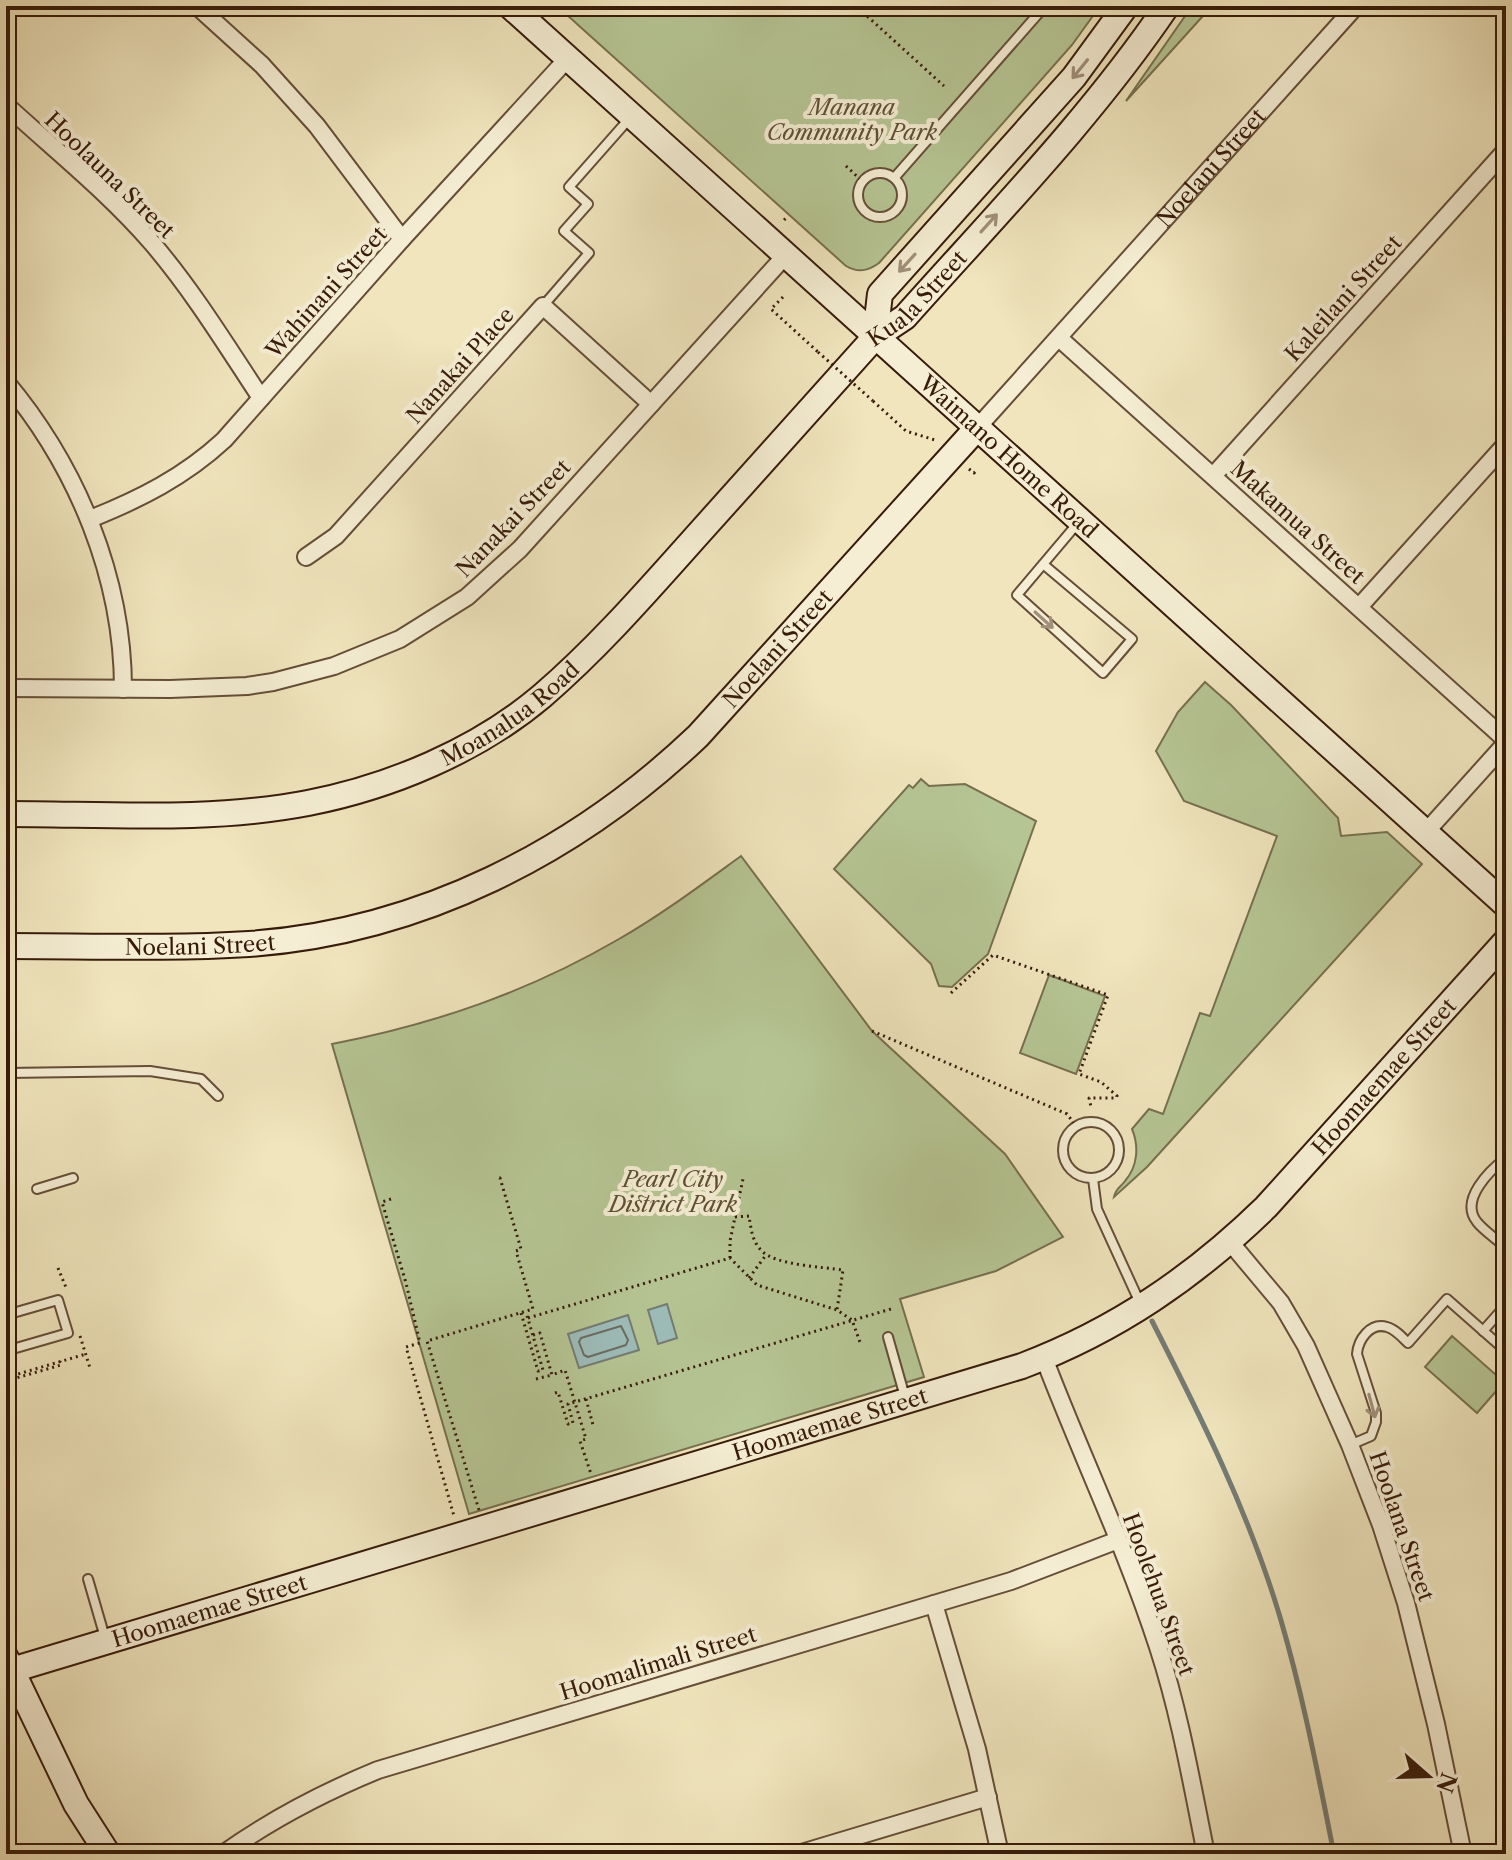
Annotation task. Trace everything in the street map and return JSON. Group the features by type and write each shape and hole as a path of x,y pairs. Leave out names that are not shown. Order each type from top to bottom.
{"main road":[{"name":"Waimano Home Road","path":"511,6 1506,905"},
{"name":"Kuala Street","path":"875,337 880,294 1074,77 1126,6"},
{"name":"Kuala Street","path":"875,337 905,317 1066,137 1112,82 1167,6"},
{"name":"Moanalua Road","path":"6,814 230,813 283,807 343,795 382,783 472,742 541,697 594,649 875,337"},
{"name":"Noelani Street","path":"6,946 250,944 320,934 392,917 453,896 538,857 626,800 698,736 977,428"},
{"name":"Hoomaemae Street","path":"9,1664 106,1641 906,1402 1044,1358 1102,1330 1142,1307 1230,1242 1277,1196 1506,941"},
{"path":"9,1664 76,1804 108,1854"}],"street":[{"path":"197,6 288,92 326,137 402,239"},
{"name":"Noelani Street","path":"977,428 1356,6"},
{"name":"Wahinani Street","path":"90,519 161,488 224,440 568,58"},
{"name":"Hoolauna Street","path":"6,105 151,241 185,284 261,398"},
{"name":"Kaleilani Street","path":"1213,476 1506,150"},
{"name":"Nanakai Street","path":"6,688 223,688 273,682 334,666 400,639 467,597 494,574 785,256"},
{"name":"Nanakai Place","path":"306,557 336,536 543,306 651,404"},
{"name":"Makamua Street","path":"1059,338 1506,741"},
{"path":"6,382 43,431 90,519 116,610 123,689"},
{"path":"1359,607 1506,444"},
{"path":"1425,833 1506,741"},
{"name":"Hoolana Street","path":"1230,1242 1269,1287 1292,1320 1350,1445 1381,1525 1406,1603 1436,1724 1463,1854"},
{"name":"Hoolehua Street","path":"1044,1358 1154,1635 1177,1716 1206,1854"},
{"name":"Hoomalimali Street","path":"223,1854 289,1811 378,1770 1011,1581 1118,1540"},
{"path":"934,1604 988,1797 1000,1854"},
{"path":"798,1854 988,1797"}],"lane":[{"path":"895,177 1045,6"},
{"path":"543,306 589,253 564,231 588,204 569,187 632,116"},
{"path":"880,172 895,177 900,184 902,199 895,212 881,217 873,216 861,206 858,191 863,182 880,172"},
{"path":"1043,564 1132,639 1103,673 1017,595 1043,564 1080,521"},
{"path":"6,1073 150,1071 201,1079 218,1096"},
{"path":"1084,1122 1103,1125 1112,1132 1119,1146 1115,1164 1109,1172 1093,1179 1075,1174 1063,1159 1064,1141 1076,1126 1084,1122"},
{"path":"1506,1158 1476,1190 1471,1206 1476,1222 1506,1248"},
{"path":"37,1189 73,1178"},
{"path":"1093,1179 1097,1209 1142,1307"},
{"path":"1350,1445 1371,1436 1376,1422 1357,1354 1358,1344 1364,1336 1382,1326 1391,1328 1408,1343 1447,1299 1506,1351"},
{"path":"6,1315 58,1300 68,1333 9,1350 6,1339"},
{"path":"1483,1331 1506,1305"},
{"path":"888,1337 906,1402"},
{"path":"88,1579 106,1641"}],"path":[{"path":"873,6 867,16 944,86"},
{"path":"846,166 863,182"},
{"path":"783,297 771,309 906,431 935,440"},
{"path":"969,469 974,473 977,470"},
{"path":"951,993 993,955 1108,995 1079,1074 1101,1082 1117,1096 1089,1098 1091,1107"},
{"path":"872,1031 1067,1114 1076,1126"},
{"path":"452,1509 406,1347 533,1309 500,1178 496,1179"},
{"path":"743,1179 730,1241 730,1258 748,1279 768,1289 837,1310 852,1320 861,1345"},
{"path":"391,1199 382,1202 420,1343"},
{"path":"735,1217 749,1216 752,1233 766,1255 794,1263 843,1270 837,1310"},
{"path":"748,1279 766,1255"},
{"path":"528,1318 730,1258"},
{"path":"58,1268 62,1283"},
{"path":"555,1393 558,1392 568,1424 573,1423 568,1404 891,1309"},
{"path":"523,1312 528,1318 543,1370 538,1371 523,1312"},
{"path":"533,1335 540,1333 552,1375"},
{"path":"427,1341 481,1515"},
{"path":"6,1370 8,1377 86,1354"},
{"path":"6,1381 61,1365 60,1361"},
{"path":"536,1379 565,1370 586,1439 580,1441 590,1473"},
{"path":"6,1398 13,1396"},
{"path":"586,1399 593,1425"}],"green space":[{"name":"Manana Community Park","path":"557,6 1100,6 1072,45 879,263 859,270 846,266"},
{"path":"1192,6 1212,6 1126,101"},
{"path":"1205,682 1231,705 1338,818 1341,836 1387,832 1422,864 1147,1167 1114,1197 1135,1162 1136,1142 1132,1129 1149,1109 1163,1114 1200,1013 1210,1016 1277,836 1184,801 1156,751 1178,712"},
{"path":"921,779 929,786 965,784 1036,821 988,954 952,987 939,986 931,964 834,869 909,785 913,788"},
{"name":"Pearl City District Park","path":"741,856 872,1031 1005,1154 1063,1237 996,1271 900,1299 924,1377 469,1514 332,1044 444,1016 550,975 635,930"},
{"path":"1049,975 1105,996 1076,1074 1020,1053"},
{"path":"1452,1336 1504,1382 1477,1413 1425,1367"}],"water":[{"path":"667,1304 677,1338 658,1344 648,1310"},
{"path":"628,1315 639,1350 579,1368 568,1334"}],"waterway":[{"path":"1152,1321 1223,1466 1268,1578 1296,1676 1334,1854"}]}
